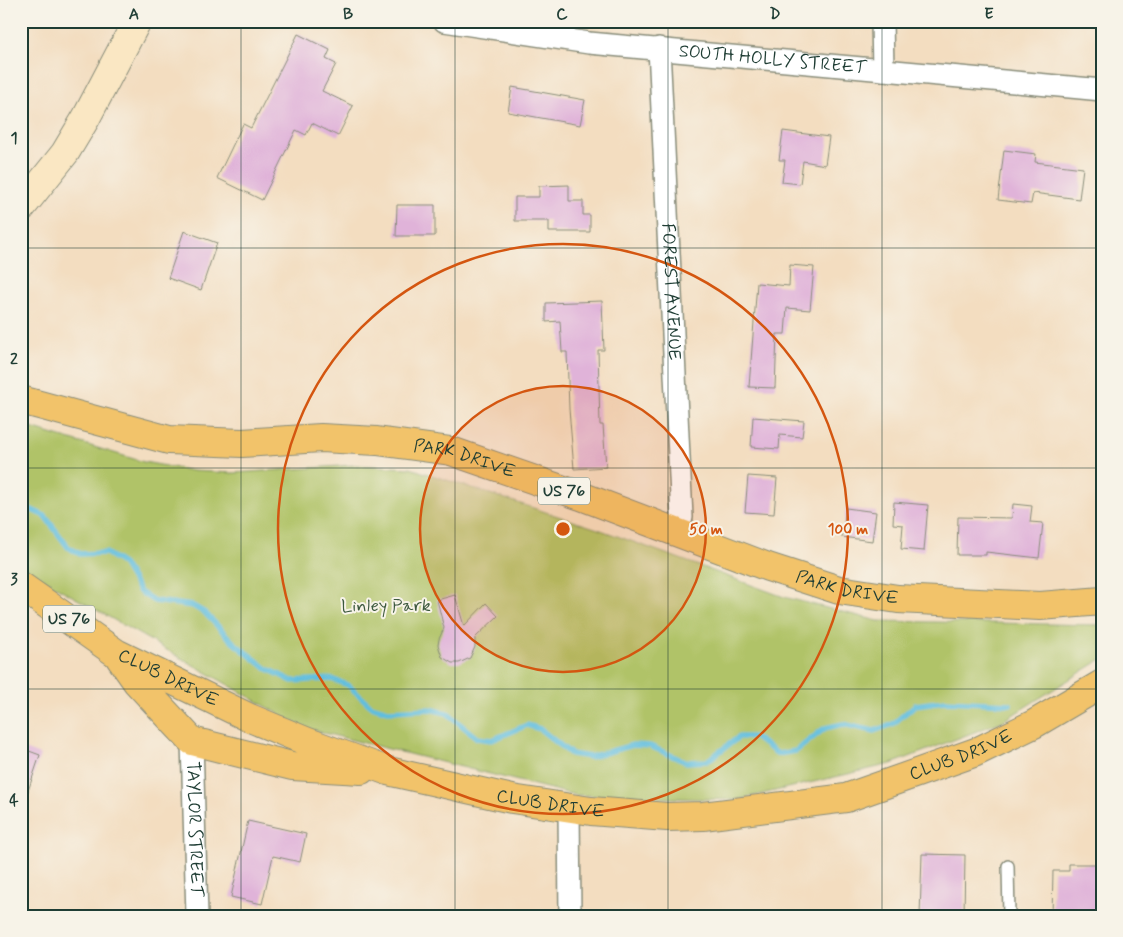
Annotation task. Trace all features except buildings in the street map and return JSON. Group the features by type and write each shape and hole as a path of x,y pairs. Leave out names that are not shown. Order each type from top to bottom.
{"main road":[{"path":"21,208 65,153 138,21"},
{"name":"PARK DRIVE","path":"21,400 169,440 242,443 321,438 377,441 451,451 581,496 768,567 839,590 898,599 1040,606 1102,601"},
{"name":"CLUB DRIVE","path":"21,586 116,653 250,718 308,742 388,771 569,809 667,817 703,816 846,798 976,752 1034,724 1102,684"},
{"path":"116,653 138,682 192,741 292,766 388,771"}],"street":[{"name":"SOUTH HOLLY STREET","path":"444,21 589,43 1102,90"},
{"path":"882,21 883,70"},
{"name":"FOREST AVENUE","path":"659,48 682,517 678,533"},
{"name":"TAYLOR STREET","path":"192,741 197,916"},
{"path":"569,809 570,916"}],"lane":[{"path":"1008,866 1009,916"}],"green space":[{"name":"Linley Park","path":"21,425 144,462 193,471 233,473 356,465 410,468 598,529 784,597 878,621 1102,625 1102,659 1003,721 891,764 736,800 575,795 304,728 21,567"}],"waterway":[{"path":"21,505 45,516 68,547 80,554 106,553 123,564 140,592 154,601 193,606 205,613 234,643 266,668 292,681 331,679 348,685 371,706 388,711 430,709 447,713 477,738 492,740 527,725 540,729 571,754 590,757 633,745 650,746 686,762 707,761 739,737 754,737 778,754 796,751 825,728 843,724 874,731 893,724 915,705 945,701 1010,704"}]}
